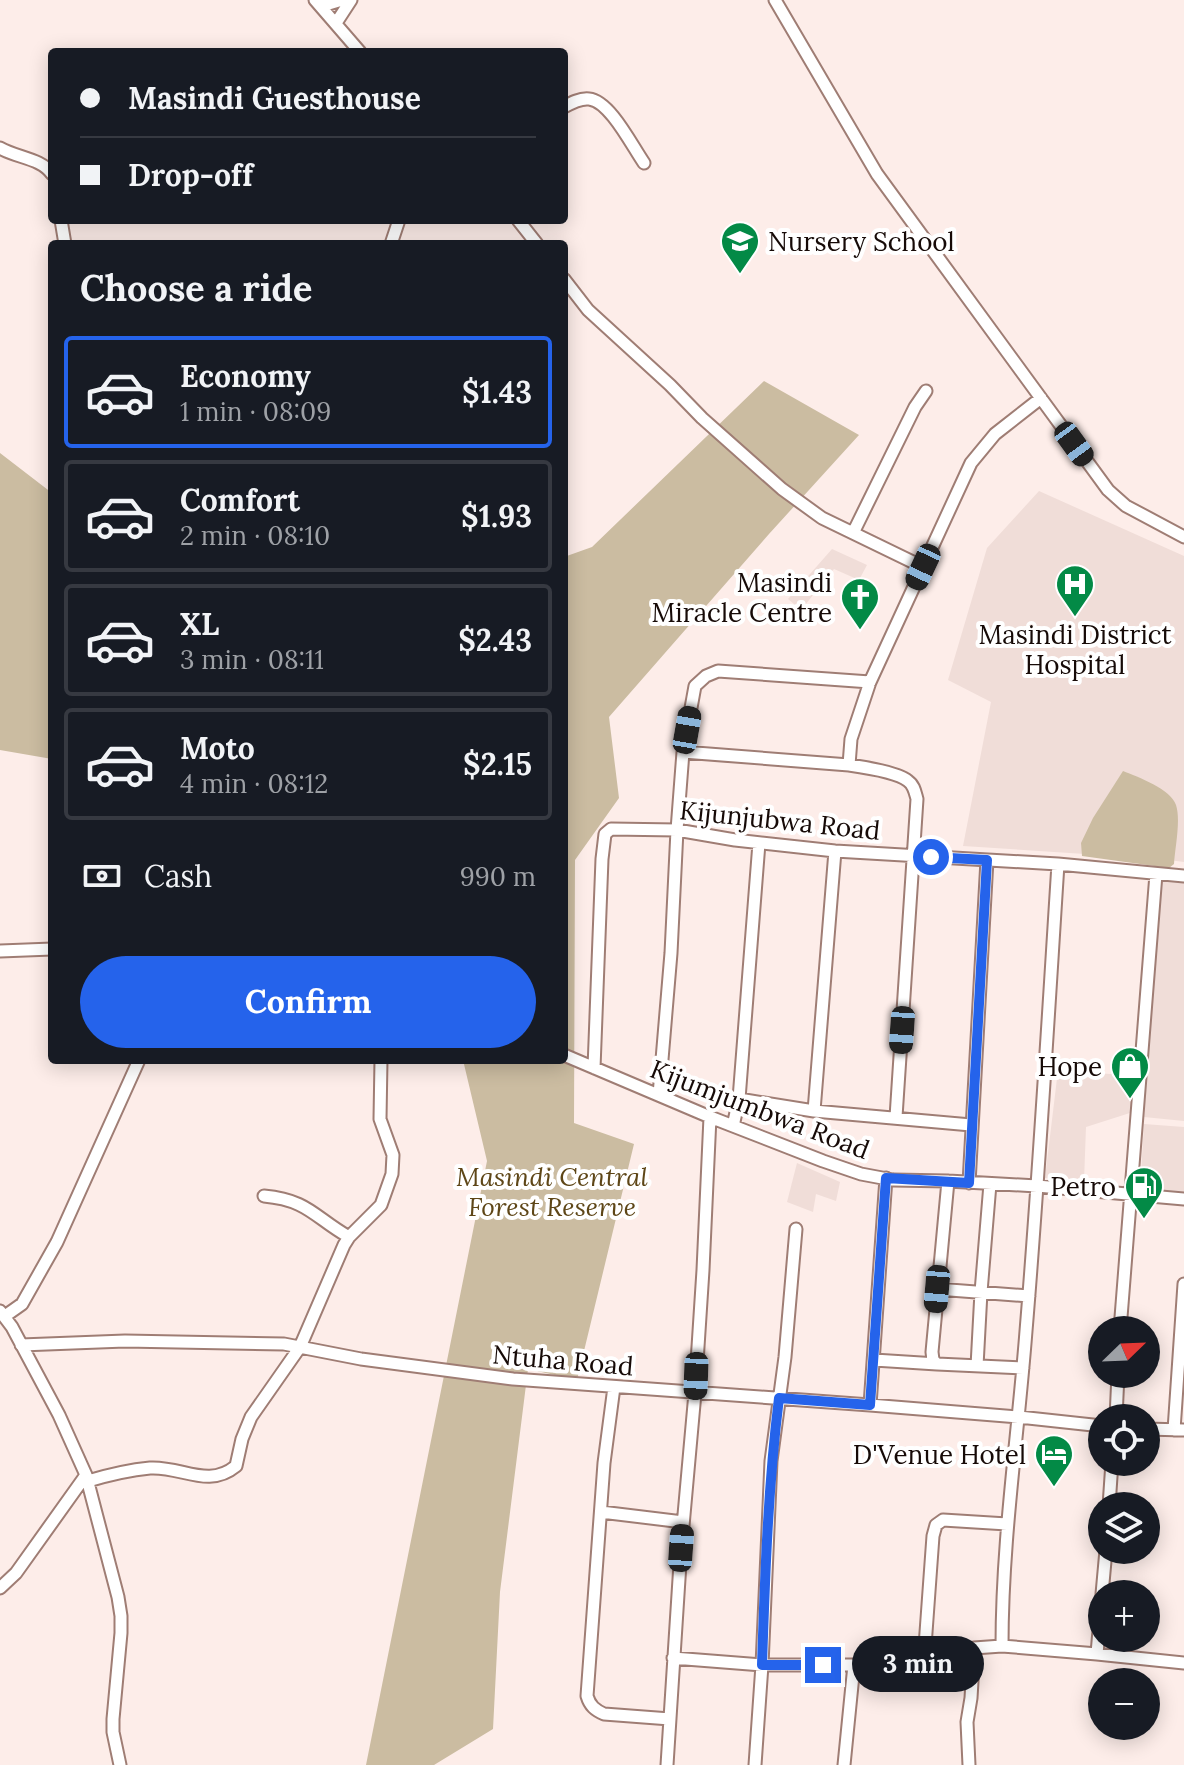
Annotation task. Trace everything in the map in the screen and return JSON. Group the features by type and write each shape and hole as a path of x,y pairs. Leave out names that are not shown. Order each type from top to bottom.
{"street":[{"path":"319,3 342,0"},
{"path":"336,23 351,0"},
{"path":"775,0 877,174 1117,499 1184,537"},
{"path":"319,3 357,48"},
{"path":"568,105 587,98 601,104 611,113 644,163"},
{"path":"0,148 42,164 48,170"},
{"path":"521,224 534,240"},
{"path":"568,284 588,310 782,489 822,518 923,567"},
{"path":"853,533 915,407 926,391"},
{"path":"849,765 851,739 870,682 971,463 995,434 1041,398"},
{"path":"659,1095 683,752 695,686 718,671 870,682"},
{"path":"683,752 849,765 907,779 914,788 917,799 896,1117"},
{"name":"Kijunjubwa Road","path":"594,1068 602,859 605,834 611,829 677,830 835,851 1058,864 1184,876"},
{"path":"733,1126 739,1099 759,843"},
{"path":"814,1111 835,851"},
{"path":"969,1183 987,860"},
{"path":"1002,1646 1007,1524 1029,1296 1058,864"},
{"path":"1121,1316 1156,874"},
{"path":"0,951 48,949"},
{"name":"Kijumjumbwa Road","path":"568,1057 710,1117 861,1174 1184,1199"},
{"path":"120,1765 113,1719 121,1633 120,1607 87,1478 59,1415 2,1314 22,1304 57,1242 137,1064"},
{"path":"0,1588 16,1573 87,1478 151,1468 207,1477 220,1475 238,1463 242,1439 251,1417 300,1347 344,1245 381,1205 394,1165 380,1119 381,1064"},
{"path":"739,1099 814,1111 971,1125"},
{"path":"667,1765 695,1393 710,1117"},
{"path":"870,1405 886,1178"},
{"path":"937,1364 932,1352 948,1181"},
{"path":"977,1366 990,1184"},
{"path":"264,1196 284,1198 306,1207 349,1237"},
{"path":"755,1765 771,1461 785,1357 796,1229"},
{"path":"1179,1430 1184,1284"},
{"path":"937,1289 1029,1296"},
{"name":"Ntuha Road","path":"21,1345 125,1341 274,1343 334,1355 513,1379 1088,1424"},
{"path":"874,1360 1023,1368"},
{"path":"614,1387 604,1463 586,1687 589,1704 604,1714 670,1719"},
{"path":"601,1512 683,1522"},
{"path":"924,1660 936,1525 943,1520 1007,1524"},
{"path":"673,1658 762,1665 913,1663 974,1648 1002,1646 1184,1663"},
{"path":"969,1765 967,1722 974,1648"},
{"path":"844,1765 854,1665"}],"shaded area":[{"name":"Masindi District Hospital","path":"1039,491 1184,556 1184,862 963,846 991,702 948,680 987,548"},
{"path":"832,549 867,565 859,580 834,569 801,610 788,599"},
{"path":"1160,876 1184,879 1184,1121 1144,1117"},
{"path":"1058,1070 1136,1076 1133,1112 1086,1127 1084,1181 1045,1178"},
{"path":"1144,1124 1184,1127 1184,1193 1140,1189"},
{"path":"797,1163 840,1182 836,1201 816,1194 813,1212 787,1202"}],"green space":[{"name":"Masindi Central Forest Reserve","path":"764,381 859,435 609,717 619,798 575,860 574,1123 634,1144 577,1380 528,1369 500,1592 493,1729 434,1765 366,1765 487,1161 464,1064 568,1064 568,556 592,547"},
{"path":"0,453 48,490 48,758 0,750"},
{"path":"1123,771 1161,789 1176,805 1178,826 1174,864 1169,868 1082,856 1081,843 1093,818"}],"place":[{"name":"Nursery School","path":"740,275"},
{"name":"Masindi District Hospital","path":"1075,618"},
{"name":"Masindi Miracle Centre","path":"860,631"},
{"name":"Hope","path":"1130,1100"},
{"name":"Petro","path":"1144,1220"},
{"name":"D'Venue Hotel","path":"1054,1488"}],"route":[{"path":"823,1665 762,1665 767,1523 779,1398 870,1405 886,1178 969,1183 987,860 931,857"}]}
